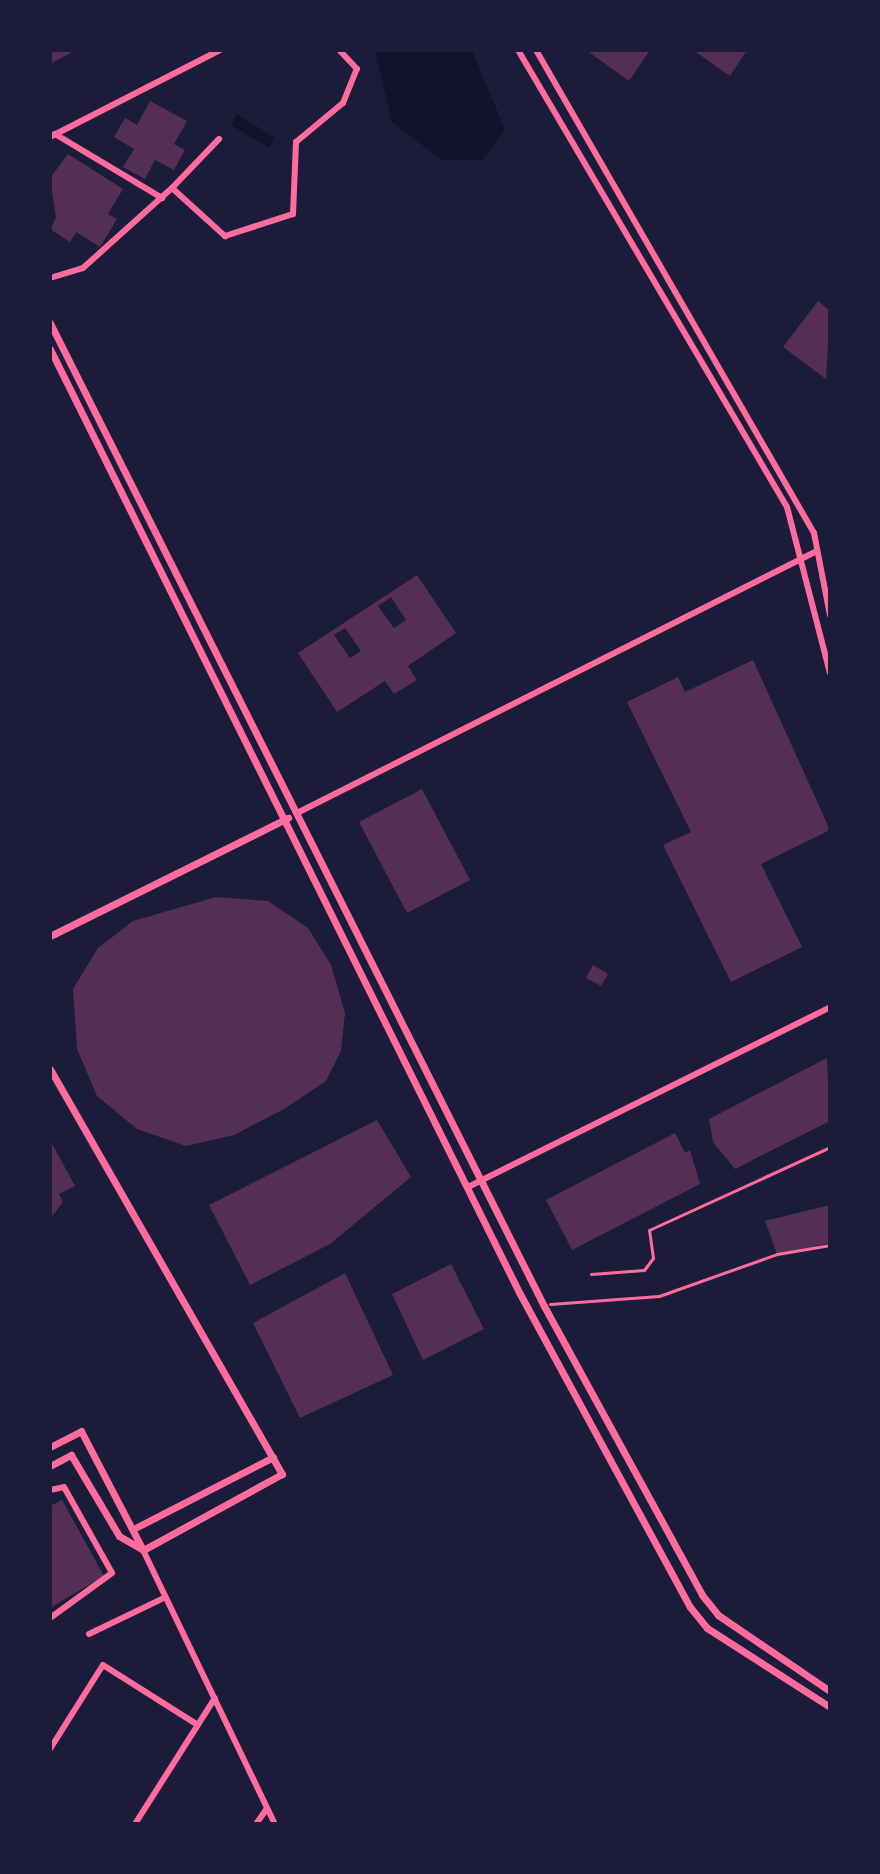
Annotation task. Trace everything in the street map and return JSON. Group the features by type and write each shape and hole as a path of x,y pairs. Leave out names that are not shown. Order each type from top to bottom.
{"street":[{"path":"53,136 220,50"},
{"path":"172,188 225,236 293,214 296,142 343,103 357,69 339,50"},
{"path":"518,50 787,507 830,673"},
{"path":"536,50 705,335 814,533 815,552 830,615"},
{"path":"53,136 162,198"},
{"path":"50,267 52,277 83,268 162,198 219,139"},
{"path":"50,323 481,1181 702,1595 718,1615 830,1691"},
{"path":"50,349 287,818 520,1294 690,1607 707,1628 830,1707"},
{"path":"50,936 815,552"},
{"path":"468,1187 830,1007"},
{"path":"50,1069 282,1474 143,1550"},
{"path":"50,1447 81,1431 137,1527 143,1550 275,1824"},
{"path":"50,1466 71,1455 119,1536 143,1550"},
{"path":"137,1527 273,1457"},
{"path":"50,1490 64,1487 112,1573 50,1618"},
{"path":"89,1634 166,1597"},
{"path":"50,1749 103,1665 198,1725"},
{"path":"135,1824 215,1698"},
{"path":"256,1824 267,1808"}],"lane":[{"path":"591,1274 644,1270 653,1258 649,1230 830,1147"},
{"path":"550,1304 659,1296 777,1254 830,1245"}],"shaded area":[{"path":"375,50 472,50 505,130 482,160 442,160 392,122"},
{"path":"237,114 275,138 269,148 231,125"}],"building":[{"path":"50,50 76,50 50,64"},
{"path":"586,50 650,50 629,81"},
{"path":"693,50 747,50 730,76"},
{"path":"150,101 187,121 174,144 185,150 174,170 155,160 145,179 123,167 134,149 114,137 125,118 137,125"},
{"path":"68,154 123,189 108,214 117,219 100,247 76,232 70,242 50,229 56,218 50,178"},
{"path":"818,301 830,311 826,379 783,347"},
{"path":"417,575 456,633 408,666 417,680 394,694 385,681 337,712 298,653","holes":["391,597 406,620 394,628 378,606","345,628 361,651 350,658 334,635"]},
{"path":"753,660 830,830 761,864 802,947 731,982 663,845 691,832 627,702 678,677 685,692"},
{"path":"422,789 470,880 407,913 359,822"},
{"path":"216,897 268,901 308,928 331,965 345,1013 341,1051 326,1081 284,1109 234,1135 186,1146 137,1129 97,1096 77,1049 73,989 98,948 133,921"},
{"path":"593,965 608,974 601,986 586,978"},
{"path":"827,1058 830,1121 735,1169 713,1142 709,1119"},
{"path":"377,1120 411,1177 330,1244 250,1285 209,1205"},
{"path":"675,1133 685,1153 690,1150 700,1184 572,1250 546,1200"},
{"path":"50,1140 75,1186 59,1194 63,1202 50,1219"},
{"path":"830,1205 830,1243 777,1254 765,1221"},
{"path":"451,1264 484,1329 423,1360 392,1294"},
{"path":"345,1273 393,1375 300,1418 253,1323"},
{"path":"62,1500 104,1576 50,1608 50,1506"}]}
